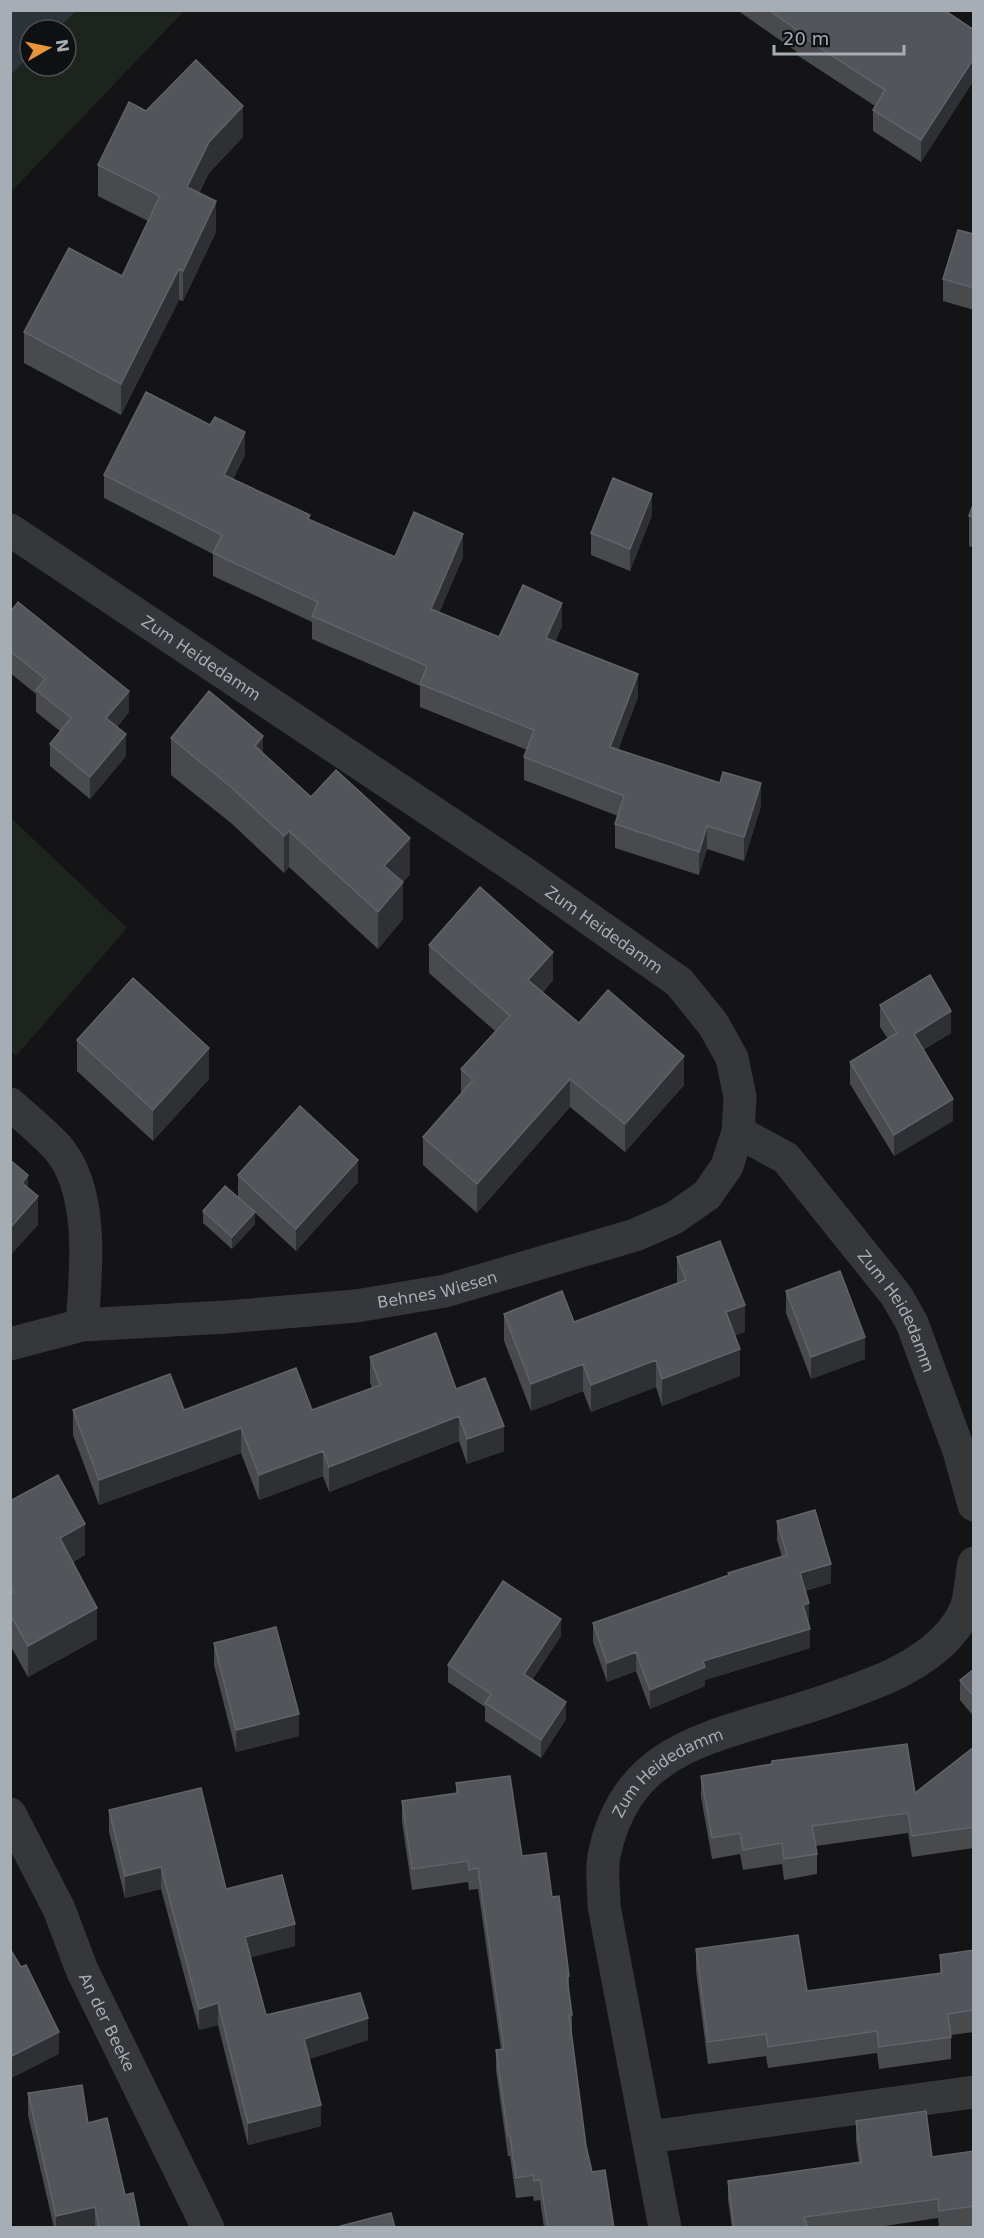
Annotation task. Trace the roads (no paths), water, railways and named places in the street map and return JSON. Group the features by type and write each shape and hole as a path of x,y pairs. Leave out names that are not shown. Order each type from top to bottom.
{"street":[{"name":"Zum Heidedamm","path":"10,530 465,833 679,982 713,1024 732,1058 740,1097 738,1132 786,1158 896,1295 912,1323 959,1452 974,1505"},
{"path":"10,1104 59,1149 74,1177 84,1216 87,1256 82,1325"},
{"name":"Behnes Wiesen","path":"10,1344 82,1325 226,1317 356,1305 445,1291 490,1278 635,1235 674,1218 707,1195 727,1166 738,1132"},
{"name":"Zum Heidedamm","path":"665,2228 604,1906 604,1858 618,1812 643,1777 673,1752 708,1737 837,1698 907,1669 945,1641 966,1608 974,1563"},
{"name":"An der Beeke","path":"10,1814 59,1909 82,1970 208,2228"},
{"path":"649,2137 974,2092"}]}
